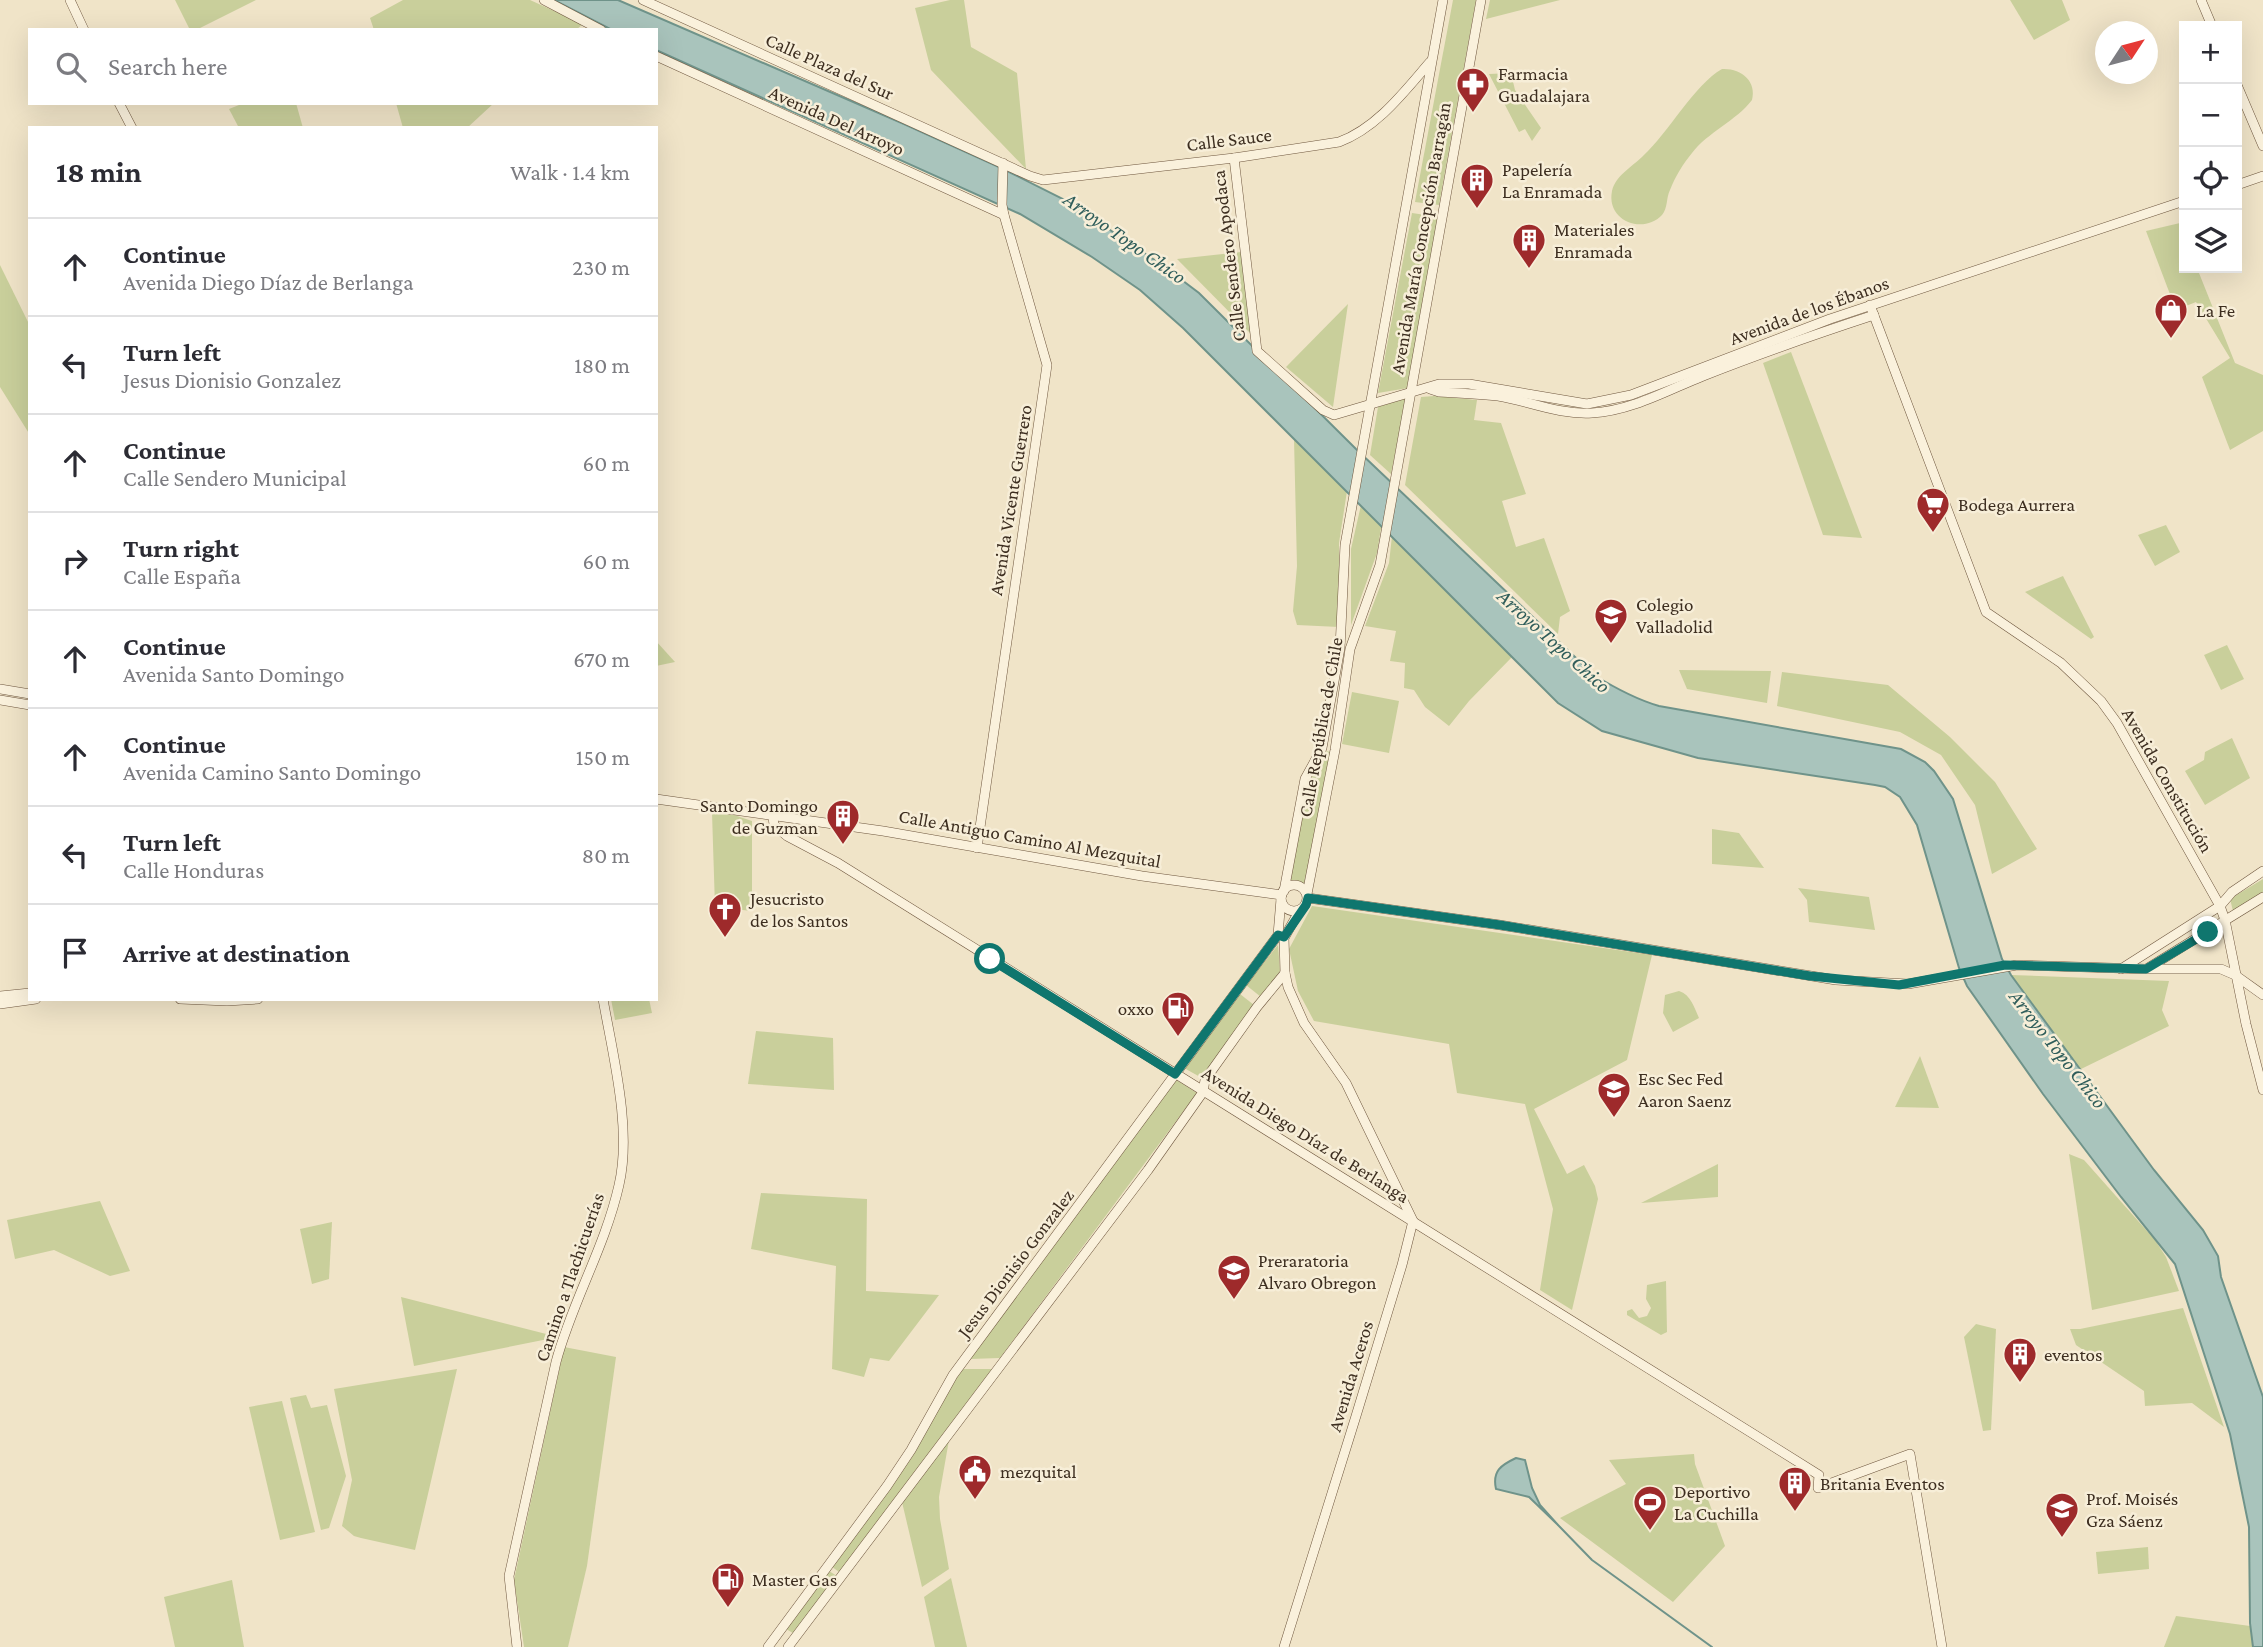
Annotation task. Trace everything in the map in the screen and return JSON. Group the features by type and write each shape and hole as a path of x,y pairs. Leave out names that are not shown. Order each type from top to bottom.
{"street":[{"path":"70,0 83,28"},
{"path":"544,0 597,28"},
{"name":"Calle Plaza del Sur","path":"643,0 1003,168"},
{"name":"Avenida María Concepción Barragán","path":"1362,449 1443,0"},
{"name":"Avenida María Concepción Barragán","path":"1387,528 1481,0"},
{"path":"2202,0 2210,21"},
{"name":"Avenida Del Arroyo","path":"658,57 1003,210"},
{"name":"Calle Sauce","path":"1003,168 1043,180 1330,144 1346,139 1377,120 1431,61"},
{"path":"2242,97 2263,146"},
{"path":"120,105 131,126"},
{"name":"Calle Sendero Apodaca","path":"1234,158 1257,351 1323,410 1335,415 1370,405"},
{"name":"Avenida Vicente Guerrero","path":"976,848 1047,365 1003,210 1003,168"},
{"path":"2242,183 2263,176"},
{"name":"Avenida de los Ébanos","path":"1410,393 1435,387 1480,385 1587,404 1605,402 2179,203"},
{"name":"Avenida Constitución","path":"1872,310 1986,612 2051,655 2101,701 2122,732 2220,906 2263,1090"},
{"path":"1370,405 1410,393"},
{"name":"Calle República de Chile","path":"1282,895 1302,790 1308,771 1322,748 1338,658 1344,604 1343,559 1362,449"},
{"name":"Calle República de Chile","path":"1307,896 1335,750 1350,649 1377,574 1387,528"},
{"path":"0,689 28,694"},
{"path":"0,700 28,705"},
{"path":"658,799 773,817"},
{"name":"Calle Antiguo Camino Al Mezquital","path":"773,817 873,830 1142,876 1282,895"},
{"name":"Avenida Diego Díaz de Berlanga","path":"773,817 774,825 787,836 838,863 1819,1475 1818,1488 1910,1454 1942,1647"},
{"path":"2121,969 2220,906 2232,892 2263,871"},
{"path":"1413,1222 1346,1083 1298,1012 1285,973 1281,936 1282,895 1290,886 1298,886 1307,896 1836,980 1899,985 2005,965 2221,969 2235,975 2263,995"},
{"path":"1282,895 1284,906 1290,911 1300,910 1306,905 1307,896"},
{"path":"2146,969 2263,897"},
{"name":"Jesus Dionisio Gonzalez","path":"768,1647 887,1486 911,1450 953,1375 1300,910"},
{"path":"2161,945 2169,956"},
{"path":"788,1647 1148,1170 1203,1092 1205,1080 1285,973"},
{"path":"0,996 28,993"},
{"path":"0,1004 28,1000"},
{"name":"Camino a Tlachicuerías","path":"517,1647 509,1576 556,1362 561,1341 606,1230 620,1183 624,1132 603,1001"},
{"name":"Avenida Aceros","path":"1284,1647 1360,1404 1413,1222"}],"green space":[{"path":"175,0 256,0 200,28 189,28"},
{"path":"403,0 530,0 583,24 578,28 373,28 370,18"},
{"path":"950,0 964,0 971,47 1017,73 1026,169 931,70 915,8"},
{"path":"1453,0 1476,0 1439,205 1415,202"},
{"path":"1490,0 1560,0 1486,19"},
{"path":"2010,0 2062,0 2070,20 2034,40"},
{"path":"1722,69 1741,73 1746,77 1752,87 1752,100 1689,157 1672,185 1662,215 1645,224 1628,222 1620,217 1612,201 1612,191 1617,180 1653,146 1702,86"},
{"path":"1511,73 1515,90 1541,128 1532,141 1525,129 1519,132 1489,74"},
{"path":"239,105 297,105 302,126 238,126 229,109"},
{"path":"397,105 492,105 469,126 402,126"},
{"path":"1412,213 1439,217 1408,388 1378,393"},
{"path":"2179,223 2179,273 2199,273 2235,363 2263,375 2263,431 2230,450 2202,377 2230,358 2196,302 2176,310 2146,231"},
{"path":"1241,252 1252,335 1177,259"},
{"path":"0,265 28,322 28,432 0,387"},
{"path":"1348,304 1333,407 1286,367"},
{"path":"1791,352 1862,538 1823,535 1763,363"},
{"path":"1421,397 1477,400 1474,420 1501,423 1526,494 1502,501 1516,547 1544,538 1570,611 1560,617 1558,634 1405,485"},
{"path":"1406,398 1391,474 1370,455 1378,407"},
{"path":"1294,439 1347,491 1339,543 1339,627 1297,625 1293,611 1297,566"},
{"path":"1361,505 1382,522 1377,553 1351,625 1351,549"},
{"path":"2166,525 2180,552 2155,566 2138,535"},
{"path":"1392,536 1512,657 1449,726 1425,707 1414,690 1404,688 1405,663 1390,661 1396,631 1365,626 1389,563"},
{"path":"2063,576 2094,637 2091,639 2025,592"},
{"path":"658,643 675,662 658,666"},
{"path":"2227,645 2244,679 2221,690 2204,655"},
{"path":"1679,670 1771,671 1767,703 1687,689"},
{"path":"1782,672 1888,685 1950,737 1995,782 2037,849 1992,874 1975,805 1941,755 1900,732 1777,706"},
{"path":"1352,692 1399,701 1389,753 1342,744"},
{"path":"2232,738 2250,778 2205,805 2185,771 2204,760 2205,752"},
{"path":"1326,751 1330,752 1306,884 1290,882 1312,768"},
{"path":"712,813 734,815 752,821 752,911 715,907"},
{"path":"1712,829 1739,833 1764,868 1712,864"},
{"path":"2263,879 2263,893 2233,911 2230,899"},
{"path":"1798,888 1869,897 1875,930 1809,922 1807,900"},
{"path":"1312,906 1652,955 1627,1060 1534,1109 1567,1174 1584,1165 1595,1186 1598,1199 1572,1310 1540,1290 1553,1209 1525,1104 1457,1093 1449,1044 1314,1021 1298,991 1289,949"},
{"path":"1278,945 1280,971 1261,997 1246,985"},
{"path":"2011,975 2169,981 2162,1010 2169,1026 2079,1070"},
{"path":"1679,991 1689,998 1699,1018 1673,1032 1663,1013 1665,995"},
{"path":"1240,994 1254,1005 1202,1078 1184,1068"},
{"path":"611,1001 649,1001 652,1013 615,1020"},
{"path":"756,1031 833,1038 834,1090 748,1084"},
{"path":"1920,1056 1939,1108 1895,1107"},
{"path":"1175,1079 1197,1093 1000,1358 970,1359"},
{"path":"2069,1154 2084,1160 2155,1240 2166,1257 2179,1291 2092,1310"},
{"path":"1718,1164 1718,1197 1641,1203"},
{"path":"761,1193 867,1199 866,1291 939,1295 889,1361 870,1358 864,1377 832,1369 836,1266 751,1249"},
{"path":"100,1201 130,1271 110,1276 54,1250 15,1259 7,1220"},
{"path":"332,1222 329,1279 312,1284 300,1229"},
{"path":"1666,1281 1667,1332 1661,1335 1627,1315 1627,1311 1632,1309 1639,1318 1647,1316 1651,1308 1646,1299 1647,1285"},
{"path":"401,1297 558,1337 414,1366"},
{"path":"2183,1308 2224,1427 2192,1403 2145,1406 2144,1391 2076,1345 2070,1329"},
{"path":"1976,1324 1996,1329 1991,1430 1983,1431 1964,1337"},
{"path":"564,1347 616,1357 587,1566 568,1647 524,1647 514,1580"},
{"path":"457,1369 415,1550 354,1536 342,1526 352,1480 334,1389"},
{"path":"961,1369 992,1369 839,1572 831,1566 912,1457"},
{"path":"306,1395 311,1408 327,1405 346,1476 329,1528 321,1530 290,1398"},
{"path":"282,1401 315,1532 280,1540 249,1407"},
{"path":"949,1440 939,1497 949,1569 922,1587 902,1502"},
{"name":"Deportivo La Cuchilla","path":"1694,1454 1695,1464 1725,1546 1673,1602 1560,1518 1626,1484 1609,1460"},
{"path":"2148,1547 2149,1569 2098,1574 2096,1552"},
{"path":"829,1571 837,1576 793,1633 786,1629"},
{"path":"951,1578 967,1647 935,1647 924,1597"},
{"path":"232,1580 244,1647 175,1647 164,1597"},
{"path":"2176,1616 2250,1626 2253,1647 2164,1647"}],"water":[{"name":"Arroyo Topo Chico","path":"554,0 618,0 904,124 1067,201 1199,293 1356,449 1594,675 1633,697 1659,706 1901,749 1925,762 1953,799 2002,959 2011,975 2154,1170 2203,1230 2218,1256 2221,1277 2263,1397 2263,1647 2253,1647 2250,1623 2249,1527 2230,1434 2175,1264 2043,1094 1967,986 1959,968 1917,825 1900,797 1885,787 1698,758 1602,731 1558,703 1183,328 1140,290 1092,257 1020,214 658,51 658,28 608,28"},
{"path":"1516,1458 1525,1460 1532,1488 1540,1505 1558,1525 1529,1497 1496,1489 1495,1478 1499,1469"}],"waterway":[{"path":"1558,1525 1592,1560 1712,1647"}],"place":[{"name":"Farmacia Guadalajara","path":"1473,114"},
{"name":"Papelería La Enramada","path":"1477,210"},
{"name":"Materiales Enramada","path":"1529,270"},
{"name":"La Fe","path":"2171,340"},
{"name":"Bodega Aurrera","path":"1933,534"},
{"name":"Colegio Valladolid","path":"1611,645"},
{"name":"Santo Domingo de Guzman","path":"843,846"},
{"name":"Jesucristo de los Santos","path":"725,939"},
{"name":"oxxo","path":"1178,1038"},
{"name":"Esc Sec Fed Aaron Saenz","path":"1614,1119"},
{"name":"Preraratoria Alvaro Obregon","path":"1234,1301"},
{"name":"eventos","path":"2020,1384"},
{"name":"mezquital","path":"975,1501"},
{"name":"Britania Eventos","path":"1795,1513"},
{"name":"Deportivo La Cuchilla","path":"1650,1532"},
{"name":"Prof. Moisés Gza Sáenz","path":"2062,1539"},
{"name":"Master Gas","path":"728,1609"}],"route":[{"path":"990,959 1175,1074 1278,935 1284,937 1308,898 1500,925 1836,980 1899,985 2005,965 2146,969 2208,932"}]}
